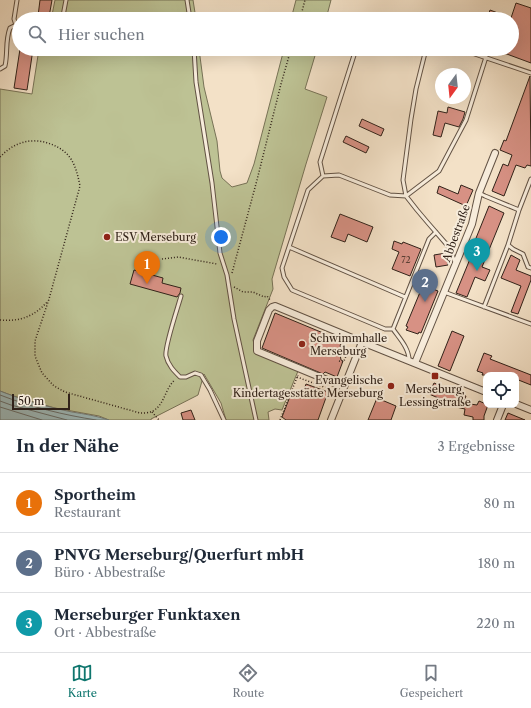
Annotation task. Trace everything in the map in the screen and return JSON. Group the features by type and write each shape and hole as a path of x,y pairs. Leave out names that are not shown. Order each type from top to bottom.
{"street":[{"name":"Abbestraße","path":"412,362 444,292 472,224 480,193 495,153"},
{"path":"344,387 257,351 257,341 269,310 273,306 483,391"},
{"path":"331,420 362,342"},
{"path":"519,405 531,410"},
{"path":"497,420 502,408"}],"lane":[{"path":"15,12 17,0"},
{"path":"64,12 66,0"},
{"path":"187,0 189,12"},
{"path":"0,69 5,66 7,58 7,34 12,27"},
{"path":"194,56 196,82 212,183 220,253 227,275 234,319 256,420"},
{"path":"323,176 320,162 354,56"},
{"path":"424,56 416,89 403,180 406,196 448,246 456,264"},
{"path":"483,56 531,73"},
{"path":"393,329 384,329 292,290 284,277 282,268 308,190 323,176 339,176 390,195 406,196 439,171 466,120 486,57"},
{"path":"484,307 531,179"},
{"path":"480,193 519,210"},
{"path":"393,329 429,239 436,232"},
{"path":"508,245 523,254 528,267 531,268"},
{"path":"289,247 405,296"},
{"path":"444,292 531,324"},
{"path":"181,296 167,343 165,355 170,365 180,377 195,373 201,376 210,390 224,420"},
{"path":"393,329 405,346 412,362"}],"path":[{"path":"302,12 305,0"},
{"path":"273,306 268,296 264,297 253,292 243,292 228,284 289,56"},
{"path":"0,157 8,149 22,142 35,141 49,143 61,149 71,158 77,170 80,186 49,299 35,342 35,356 42,373 54,386 65,392 140,413 152,412 162,401 166,391 172,383 180,377"},
{"path":"162,259 178,258 223,265"},
{"path":"0,320 25,318 35,313 49,299"},
{"path":"344,364 339,361 344,361 349,350 350,352 347,360"},
{"path":"280,420 300,369"},
{"path":"297,377 337,392"},
{"path":"152,412 159,420"}],"green space":[{"path":"55,0 193,0 195,12 53,12"},
{"path":"296,0 331,0 328,12 293,12"},
{"name":"ESV Merseburg","path":"38,56 200,56 204,87 217,141 220,171 222,178 232,187 247,183 254,164 282,56 315,56 305,89 327,97 272,279 273,289 253,340 256,352 298,371 282,410 275,409 268,412 269,420 226,420 221,403 204,374 198,395 151,420 109,420 99,416 55,408 0,391 0,89 32,94"}],"water":[{"path":"0,391 45,406 109,420 0,420"}],"building":[{"path":"40,0 52,0 50,12 38,12"},
{"path":"516,3 531,8 531,63 512,56 519,56 519,12 513,12"},
{"path":"19,56 32,56 27,90 14,88"},
{"path":"530,76 531,166 527,165 525,168 516,165 504,196 492,191 503,164 508,166 512,155 500,150 504,140 506,141"},
{"path":"448,107 465,112 459,127 445,123 441,137 433,135 438,111 447,113"},
{"path":"362,119 384,129 381,136 359,126"},
{"path":"346,136 369,147 366,153 343,142"},
{"path":"461,185 473,190 466,206 437,193 439,186 458,194"},
{"path":"489,206 504,213 482,267 490,270 485,281 475,277 467,297 456,293"},
{"path":"340,214 373,227 367,242 348,234 345,242 331,237"},
{"path":"394,241 402,244 403,242 421,249 410,276 392,269 399,252 392,249"},
{"path":"446,253 448,265 436,267 434,255"},
{"path":"511,255 520,260 516,270 531,276 531,280 518,314 511,312 521,286 501,278"},
{"path":"134,270 163,278 162,283 181,288 180,293 177,297 130,284"},
{"path":"423,285 438,291 421,333 419,332 418,334 406,330 408,327 406,326"},
{"name":"Schwimmhalle Merseburg","path":"275,313 328,335 330,340 337,338 343,340 340,346 342,349 340,354 341,360 343,361 337,377 325,372 323,374 262,348"},
{"path":"452,331 464,336 450,371 438,366"},
{"path":"484,353 492,356 490,359 531,375 531,385 519,380 519,372 483,373 477,371"},
{"path":"434,383 466,396 463,403 477,405 479,401 483,403 483,408 487,408 484,420 473,420 473,417 464,415 465,409 456,407 458,404 429,394"},
{"path":"306,384 328,392 318,420 286,420 282,417 291,394 301,398"},
{"path":"377,398 396,406 391,420 368,420"},
{"path":"191,410 195,420 183,420 181,413"},
{"path":"508,413 525,420 505,420"}],"place":[{"name":"ESV Merseburg","path":"107,237"},
{"name":"Merseburger Funktaxen","path":"477,271"},
{"name":"Sportheim","path":"147,284"},
{"name":"PNVG Merseburg/Querfurt mbH","path":"425,302"},
{"name":"Schwimmhalle Merseburg","path":"302,344"},
{"name":"Merseburg, Lessingstraße","path":"435,376"},
{"name":"Evangelische Kindertagesstätte Merseburg","path":"391,386"}]}
